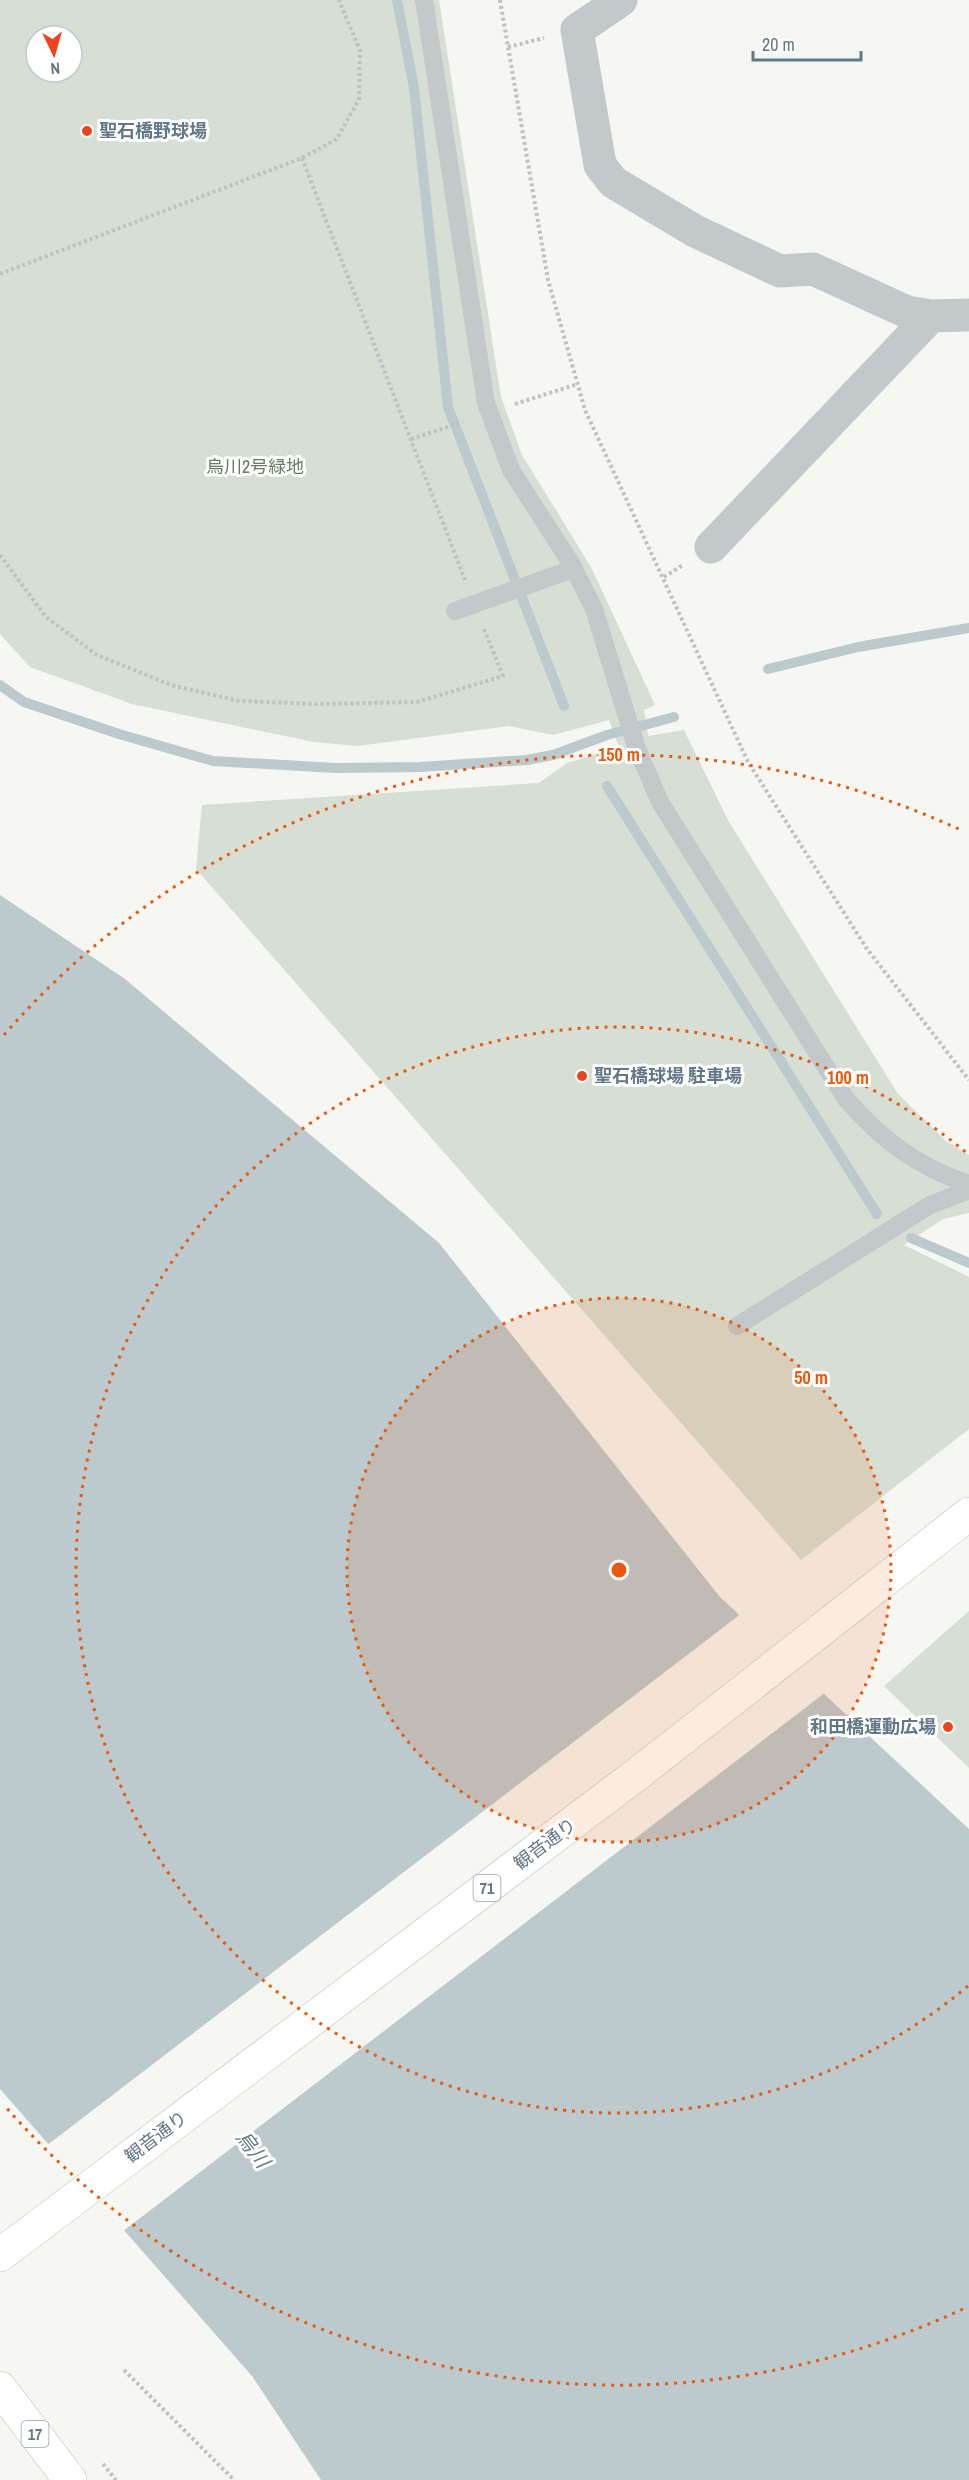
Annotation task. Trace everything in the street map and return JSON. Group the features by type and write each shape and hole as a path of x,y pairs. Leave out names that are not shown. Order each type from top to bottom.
{"main road":[{"name":"観音通り","path":"0,2255 640,1772 969,1514"},
{"name":"17","path":"0,2388 70,2480"}],"street":[{"path":"621,0 577,30 600,165 613,182 695,231 780,271 813,269 907,312 931,316 969,315"},
{"path":"711,547 931,316"}],"lane":[{"path":"424,0 486,403 511,470 573,569 594,609 636,746 660,802 846,1099 874,1130 900,1150 947,1177 969,1184"},
{"path":"455,611 474,602 573,569"},
{"path":"737,1326 930,1205 969,1190"}],"path":[{"path":"0,274 302,158 337,139 359,99 360,51 339,0"},
{"path":"0,555 46,617 97,655 171,685 239,701 316,705 417,702 503,676 302,158"},
{"path":"519,403 578,384"},
{"path":"124,2370 234,2480"}],"green space":[{"name":"烏川2号緑地","path":"0,0 439,0 501,397 522,455 591,567 655,705 644,710 648,736 684,730 729,822 898,1094 946,1141 969,1155 969,1213 943,1219 904,1245 969,1277 969,1429 801,1560 196,869 202,805 539,783 567,763 619,747 609,720 553,735 509,726 357,746 314,742 132,704 30,667 0,634"},
{"name":"和田橋運動広場","path":"969,1611 969,1768 884,1686"}],"water":[{"name":"烏川","path":"0,895 125,979 439,1243 720,1597 969,1829 969,2480 321,2480 252,2376 0,2089"}],"pier":[{"path":"742,1613 826,1692 122,2232 46,2146"}],"waterway":[{"path":"397,0 414,88 448,407 564,706"},
{"path":"768,669 858,647 969,628"},
{"path":"0,685 24,702 119,734 213,761 335,768 420,767 527,760 553,755 607,735 674,717"},
{"path":"607,786 877,1214"},
{"path":"911,1238 969,1263"}],"place":[{"name":"聖石橋野球場","path":"87,131"},
{"name":"聖石橋球場 駐車場","path":"582,1076"},
{"name":"和田橋運動広場","path":"948,1727"}]}
